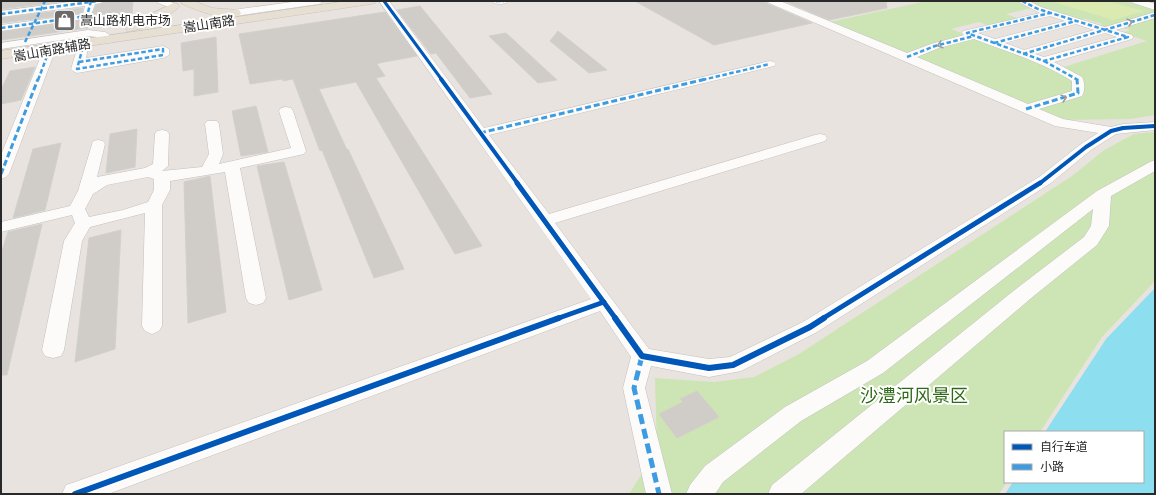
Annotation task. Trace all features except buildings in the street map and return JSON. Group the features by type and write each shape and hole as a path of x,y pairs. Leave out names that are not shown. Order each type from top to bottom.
{"main road":[{"path":"181,26 187,1 210,11 262,13"},
{"name":"嵩山南路","path":"1,50 181,26 345,1"},
{"name":"嵩山南路","path":"214,21 382,1"},
{"path":"107,36 164,14 174,4 181,26"},
{"name":"嵩山南路","path":"1,55 84,45 107,36"}],"street":[{"path":"1,14 43,5 93,1 87,16 1,28"},
{"path":"161,1 174,4"},
{"path":"214,21 233,13 319,1"},
{"path":"382,1 480,132 642,356 709,368 733,365 810,327 1046,180 1110,131"},
{"path":"496,1 504,1"},
{"path":"772,1 1060,124 1110,131 1123,128 1155,126"},
{"path":"1022,1 1050,13 1128,37 1044,62"},
{"path":"1136,1 1155,7"},
{"path":"25,42 43,5"},
{"path":"1026,109 1078,93 1078,80 1064,71 1044,62 967,33 1050,13"},
{"path":"1023,54 1155,15"},
{"path":"994,43 1076,21"},
{"name":"嵩山南路辅路","path":"1,46 88,33 107,36"},
{"path":"906,57 936,46 974,36"},
{"path":"79,62 163,48 163,55 77,69 79,62 84,45"},
{"name":"嵩山南路辅路","path":"1,58 84,45"},
{"path":"1,174 49,51"},
{"path":"480,132 770,64"},
{"path":"86,192 102,181 208,171 298,151 286,111"},
{"path":"208,171 216,154 212,124"},
{"path":"1060,124 1086,148"},
{"path":"152,326 154,205 162,190 156,175 160,166 162,134"},
{"path":"544,220 820,138"},
{"path":"53,350 73,241 81,216 98,144"},
{"path":"699,494 714,474 793,414 875,367 1103,194 1155,165"},
{"path":"232,166 256,298"},
{"path":"781,494 1023,294 1091,242 1100,226 1103,194"},
{"path":"1,227 81,216 127,214 154,205"},
{"path":"75,494 604,302"},
{"path":"642,356 634,388 659,494"}],"green space":[{"path":"927,1 1125,1 1155,10 1155,115 1130,119 1061,120 830,22","holes":["1036,7 1080,20 1085,19 1103,24 1098,26 1114,30 1123,28 1130,30 1122,33 1147,41 1057,69 951,29 979,22 987,25 1017,18 1006,14"]},
{"path":"1050,1 1107,1 1144,11 1113,20"},
{"name":"沙澧河风景区","path":"1155,132 1155,281 1102,337 1041,431 1004,431 1004,483 1006,483 999,494 629,494 657,450 655,378 714,382 754,377 799,354 1072,176 1103,151 1134,134"}],"water":[{"path":"1155,288 1155,494 1005,494 1012,483 1144,483 1144,431 1046,431 1106,339"}],"marked path":[{"path":"25,42 45,1"},
{"path":"1,28 87,16 91,1"},
{"path":"1,14 98,1"},
{"path":"496,1 504,1"},
{"path":"1022,1 1038,9 1128,37 1044,61 967,33 1050,13"},
{"path":"1023,54 1155,15"},
{"path":"994,43 1076,21"},
{"path":"907,57 935,46 974,36"},
{"path":"79,62 163,49 163,55 77,69 84,43"},
{"path":"1,174 49,51"},
{"path":"1026,109 1078,93 1078,80 1044,61"},
{"path":"480,133 770,64"},
{"path":"642,356 634,388 659,494"}],"cycle path":[{"path":"384,1 642,356 709,368 733,365 810,327 1045,180 1086,147 1111,131 1123,128 1155,126"},
{"path":"75,494 604,302"}],"place":[{"name":"嵩山路机电市场","path":"64,20"}]}
